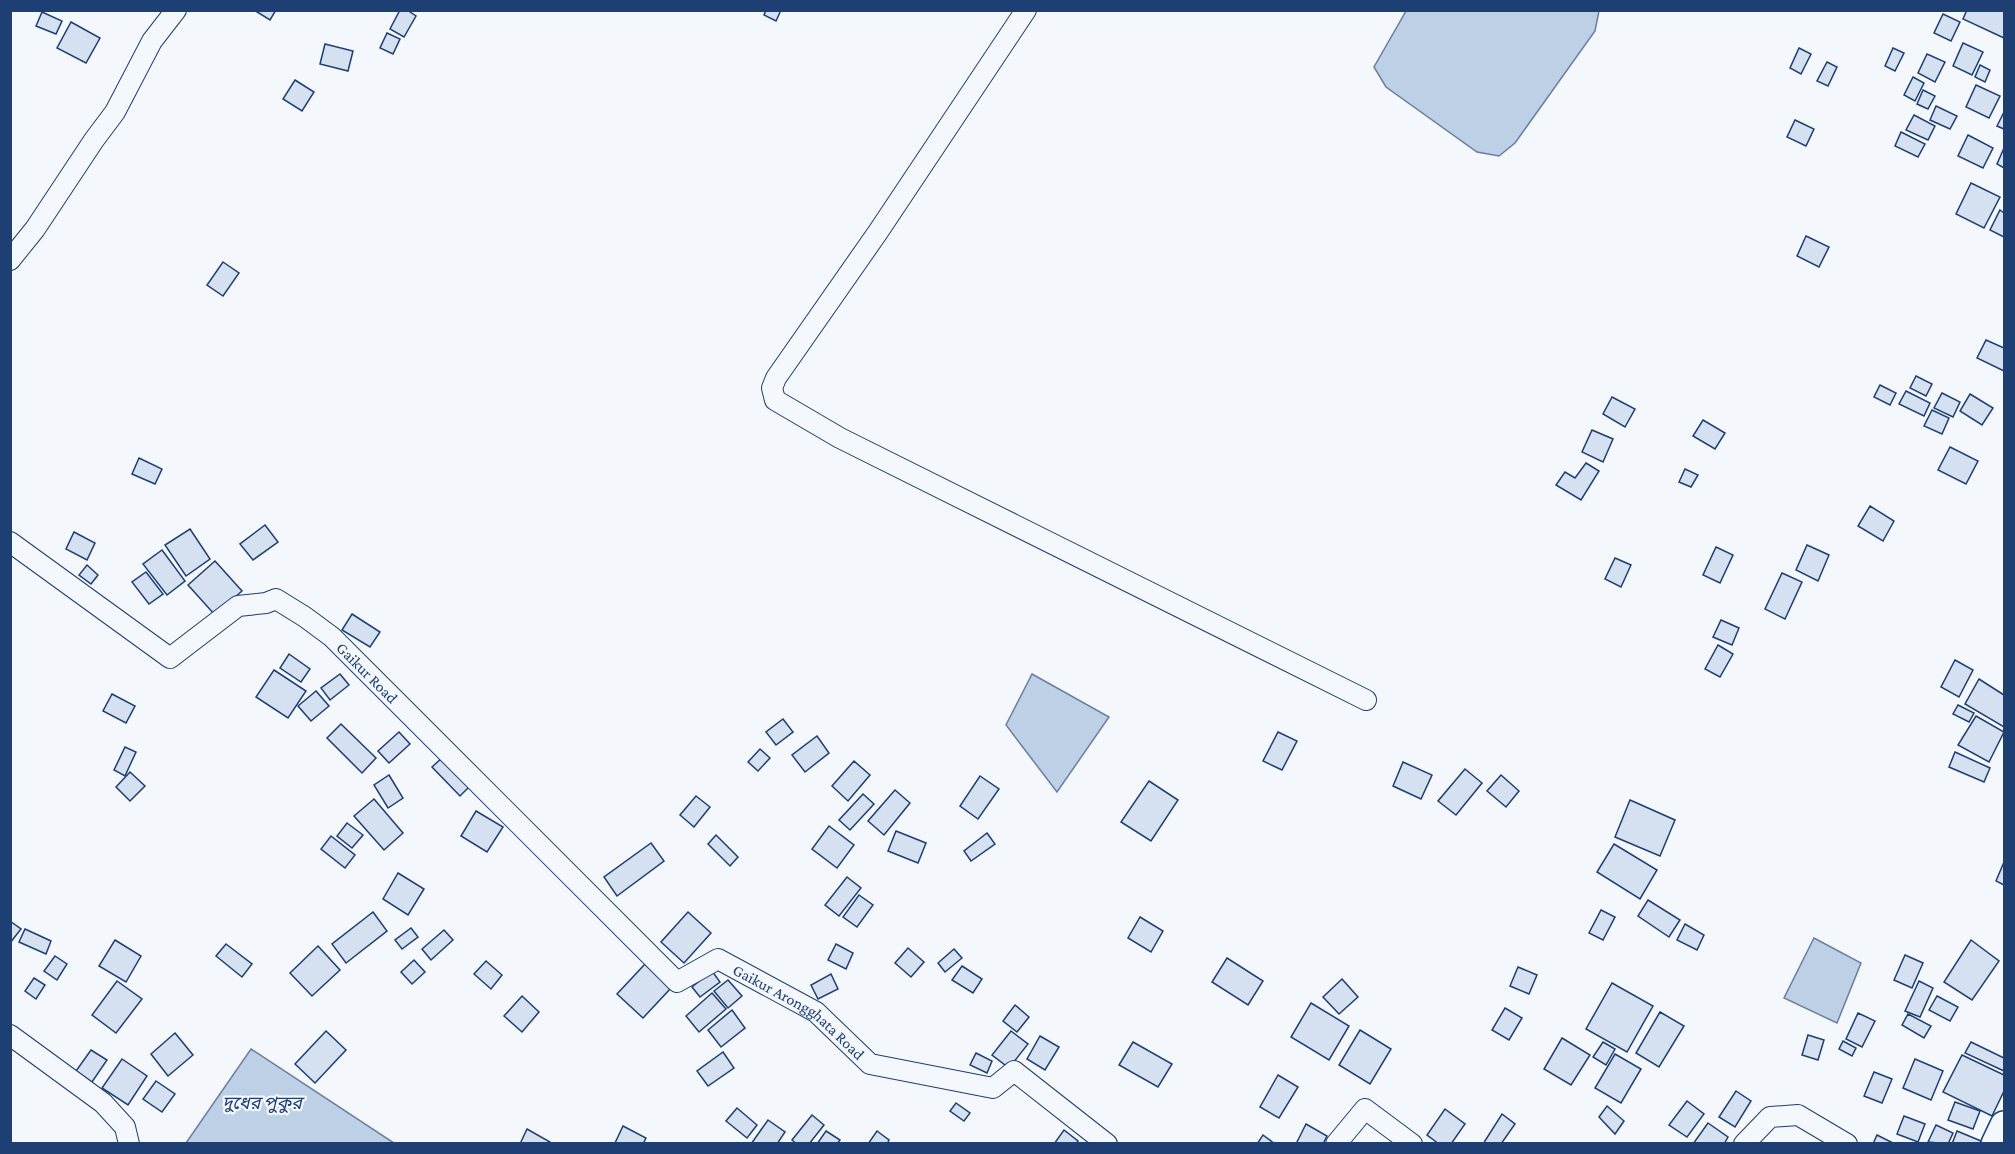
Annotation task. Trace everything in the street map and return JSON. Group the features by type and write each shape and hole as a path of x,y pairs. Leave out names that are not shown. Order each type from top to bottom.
{"main road":[{"path":"1995,1143 2004,1125"}],"street":[{"path":"10,260 35,229 115,112 152,41 176,10"},
{"path":"1026,10 878,232 776,378 772,388 775,400 840,438 1366,700"},
{"name":"Gaikur Road","path":"10,542 170,658 238,606 266,603 276,599 305,617 332,638 677,982"},
{"name":"Gaikur Arongghata Road","path":"677,982 718,959 816,1012 870,1064 993,1088 1014,1071 1107,1143"},
{"path":"10,1035 103,1103 125,1127 129,1143"},
{"path":"1336,1143 1365,1109 1412,1143"},
{"path":"1744,1143 1770,1117 1798,1115 1846,1143"}],"water":[{"path":"1406,11 1599,11 1595,31 1515,143 1499,156 1477,152 1386,87 1374,67"},
{"path":"1032,674 1109,717 1057,792 1006,725"},
{"path":"1814,938 1861,963 1837,1023 1784,998"},
{"name":"দুধের পুকুর","path":"251,1049 394,1143 186,1143"}],"building":[{"path":"254,10 276,10 270,20"},
{"path":"400,10 407,10 416,16 404,37 390,29"},
{"path":"766,10 781,10 776,21 764,15"},
{"path":"1967,10 2004,10 2004,38 1963,19"},
{"path":"42,12 62,21 56,34 36,26"},
{"path":"1943,14 1960,22 1951,41 1934,33"},
{"path":"71,22 100,38 86,63 57,48"},
{"path":"387,33 400,39 393,54 380,48"},
{"path":"1963,43 1983,52 1972,75 1953,66"},
{"path":"325,44 353,51 348,71 320,64"},
{"path":"1799,48 1811,54 1801,74 1790,68"},
{"path":"1893,48 1904,53 1895,71 1885,66"},
{"path":"1927,54 1945,62 1935,82 1918,73"},
{"path":"1827,62 1837,67 1828,86 1817,81"},
{"path":"1980,65 1990,70 1985,82 1975,77"},
{"path":"1913,77 1924,83 1915,101 1904,95"},
{"path":"295,80 314,92 302,111 283,99"},
{"path":"1976,85 2000,96 1989,118 1966,107"},
{"path":"1923,90 1935,96 1928,109 1917,104"},
{"path":"1936,106 1957,116 1950,129 1930,120"},
{"path":"2004,112 2004,129 1997,126"},
{"path":"1914,115 1935,126 1928,140 1906,130"},
{"path":"1795,120 1814,129 1806,146 1787,137"},
{"path":"1901,132 1925,144 1918,157 1895,146"},
{"path":"1968,135 1993,148 1983,168 1958,156"},
{"path":"2004,148 2004,168 1997,164"},
{"path":"1971,183 2000,197 1984,228 1956,214"},
{"path":"2000,210 2004,213 2004,237 1990,230"},
{"path":"1806,236 1829,247 1819,267 1797,256"},
{"path":"223,262 239,273 223,296 207,285"},
{"path":"1986,340 2004,348 2004,371 1977,358"},
{"path":"1916,376 1932,384 1926,396 1910,388"},
{"path":"1880,385 1896,393 1890,405 1874,397"},
{"path":"1906,391 1930,403 1924,416 1899,404"},
{"path":"1942,393 1960,402 1953,417 1934,408"},
{"path":"1970,394 1993,408 1982,425 1960,411"},
{"path":"1612,397 1635,409 1625,427 1603,414"},
{"path":"1932,410 1949,418 1942,434 1924,426"},
{"path":"1703,420 1725,433 1715,449 1693,436"},
{"path":"1592,430 1613,439 1603,462 1582,452"},
{"path":"1950,447 1978,461 1966,484 1938,470"},
{"path":"139,458 162,469 155,484 132,474"},
{"path":"1586,463 1599,471 1581,500 1556,485 1565,472 1575,478"},
{"path":"1685,469 1698,475 1691,487 1679,482"},
{"path":"1870,506 1894,521 1883,541 1858,526"},
{"path":"265,525 278,542 253,560 240,544"},
{"path":"190,529 210,559 186,576 165,545"},
{"path":"74,532 95,543 87,560 66,549"},
{"path":"1807,545 1829,555 1818,581 1796,570"},
{"path":"1716,547 1733,555 1720,583 1703,575"},
{"path":"162,550 185,581 167,595 143,564"},
{"path":"1615,558 1631,565 1621,587 1605,579"},
{"path":"215,561 242,591 215,615 188,585"},
{"path":"87,565 98,575 91,584 79,575"},
{"path":"146,572 163,594 149,604 132,582"},
{"path":"1782,573 1802,582 1785,619 1765,609"},
{"path":"352,614 380,632 370,647 342,630"},
{"path":"1721,620 1739,628 1732,645 1713,637"},
{"path":"1718,645 1733,654 1720,677 1705,669"},
{"path":"289,654 310,669 301,682 280,668"},
{"path":"1955,660 1973,670 1959,697 1941,687"},
{"path":"274,670 306,691 288,718 256,697"},
{"path":"340,674 349,685 330,700 321,688"},
{"path":"1979,679 2004,695 2004,727 1965,704"},
{"path":"316,691 329,706 311,721 298,706"},
{"path":"112,694 135,706 126,723 103,711"},
{"path":"1958,705 1974,713 1969,722 1953,714"},
{"path":"1976,716 2004,732 1989,762 1958,745"},
{"path":"783,719 793,732 776,745 766,732"},
{"path":"341,724 376,758 362,773 327,738"},
{"path":"399,732 410,744 389,763 378,751"},
{"path":"1278,732 1297,741 1282,770 1263,761"},
{"path":"817,736 829,753 805,772 792,755"},
{"path":"125,747 136,752 125,776 114,770"},
{"path":"760,749 770,758 758,771 748,762"},
{"path":"1955,752 1990,768 1984,782 1949,767"},
{"path":"444,756 471,785 460,796 432,767"},
{"path":"854,761 870,775 848,801 832,786"},
{"path":"1403,762 1432,775 1421,799 1393,786"},
{"path":"1465,769 1482,783 1456,815 1438,801"},
{"path":"130,772 145,786 130,801 116,787"},
{"path":"389,775 403,798 388,808 374,785"},
{"path":"1501,775 1519,791 1506,807 1487,791"},
{"path":"980,776 999,789 978,819 960,806"},
{"path":"1149,781 1178,800 1151,841 1121,822"},
{"path":"895,790 910,803 884,835 868,821"},
{"path":"863,794 874,804 850,830 839,820"},
{"path":"696,796 710,807 694,827 680,815"},
{"path":"374,799 403,833 384,850 354,816"},
{"path":"1630,800 1675,820 1660,856 1615,837"},
{"path":"476,811 503,827 487,852 461,836"},
{"path":"347,823 363,835 352,848 337,836"},
{"path":"829,826 854,845 837,868 812,849"},
{"path":"896,831 926,843 918,863 888,851"},
{"path":"987,833 995,844 971,861 964,851"},
{"path":"716,835 738,857 730,866 708,844"},
{"path":"331,836 355,855 345,868 321,849"},
{"path":"651,843 664,861 617,896 604,877"},
{"path":"1614,844 1657,870 1640,899 1597,872"},
{"path":"2004,862 2004,885 1996,881"},
{"path":"398,873 424,889 408,915 383,899"},
{"path":"847,877 861,888 839,916 825,905"},
{"path":"859,895 873,905 857,927 843,917"},
{"path":"1648,900 1680,920 1669,937 1638,916"},
{"path":"1601,910 1615,917 1603,940 1589,933"},
{"path":"373,912 387,931 346,963 332,944"},
{"path":"688,912 711,933 684,963 661,942"},
{"path":"1140,917 1163,931 1151,952 1128,938"},
{"path":"10,921 21,929 10,943"},
{"path":"1685,924 1704,935 1697,950 1677,940"},
{"path":"411,928 418,937 402,949 395,940"},
{"path":"25,929 51,941 46,954 19,942"},
{"path":"444,930 453,940 431,960 422,949"},
{"path":"115,940 141,956 126,982 99,966"},
{"path":"1971,940 1999,961 1972,1000 1944,982"},
{"path":"226,944 252,964 242,977 216,956"},
{"path":"836,944 853,953 846,969 828,960"},
{"path":"318,946 340,970 312,996 290,973"},
{"path":"908,948 924,962 911,977 895,963"},
{"path":"954,949 962,958 945,972 938,963"},
{"path":"1905,955 1923,963 1912,988 1894,980"},
{"path":"55,956 67,964 57,980 44,971"},
{"path":"1227,958 1263,981 1248,1005 1212,982"},
{"path":"414,960 425,972 412,984 401,972"},
{"path":"486,961 502,975 491,989 474,974"},
{"path":"645,964 671,988 643,1018 617,994"},
{"path":"962,966 982,979 973,993 952,980"},
{"path":"1518,967 1537,975 1529,994 1510,986"},
{"path":"712,971 720,982 700,997 692,987"},
{"path":"831,974 838,989 818,999 811,985"},
{"path":"34,978 45,985 36,999 25,991"},
{"path":"1342,979 1358,997 1339,1014 1323,997"},
{"path":"728,980 742,996 728,1008 714,991"},
{"path":"117,981 142,999 116,1033 92,1015"},
{"path":"1919,981 1933,988 1920,1017 1905,1011"},
{"path":"1612,983 1653,1006 1627,1052 1586,1029"},
{"path":"712,993 726,1009 699,1032 686,1016"},
{"path":"522,996 539,1012 522,1032 504,1016"},
{"path":"1937,996 1958,1007 1950,1021 1929,1010"},
{"path":"1311,1003 1349,1026 1329,1060 1291,1037"},
{"path":"1015,1005 1029,1017 1017,1032 1003,1021"},
{"path":"1505,1008 1522,1018 1509,1040 1492,1030"},
{"path":"732,1010 745,1028 721,1047 708,1030"},
{"path":"1660,1012 1684,1026 1659,1067 1636,1053"},
{"path":"1858,1013 1875,1021 1862,1047 1846,1039"},
{"path":"1908,1014 1931,1026 1924,1038 1902,1025"},
{"path":"1360,1030 1391,1049 1370,1084 1339,1065"},
{"path":"326,1031 346,1050 315,1083 295,1064"},
{"path":"1011,1031 1028,1044 1009,1068 992,1055"},
{"path":"175,1033 193,1055 168,1076 151,1054"},
{"path":"1808,1035 1824,1040 1818,1060 1802,1055"},
{"path":"1040,1036 1059,1047 1045,1070 1027,1059"},
{"path":"1562,1038 1590,1055 1571,1085 1544,1069"},
{"path":"1843,1041 1856,1048 1852,1056 1839,1049"},
{"path":"1133,1042 1172,1064 1158,1087 1119,1065"},
{"path":"1603,1042 1615,1049 1606,1065 1593,1057"},
{"path":"1971,1042 2004,1058 2004,1071 1965,1053"},
{"path":"91,1050 107,1060 92,1082 76,1071"},
{"path":"723,1052 734,1068 708,1086 697,1071"},
{"path":"976,1053 992,1061 987,1073 970,1065"},
{"path":"1615,1054 1641,1069 1621,1103 1595,1088"},
{"path":"1962,1055 2004,1075 2004,1091 1992,1116 1943,1092"},
{"path":"122,1059 147,1076 128,1105 102,1088"},
{"path":"1915,1059 1943,1071 1931,1100 1903,1088"},
{"path":"1874,1072 1892,1079 1882,1103 1864,1096"},
{"path":"1278,1075 1298,1087 1279,1118 1260,1107"},
{"path":"156,1081 175,1094 162,1112 143,1099"},
{"path":"1736,1091 1751,1101 1735,1127 1719,1117"},
{"path":"1687,1101 1704,1114 1687,1137 1669,1125"},
{"path":"1955,1102 1980,1111 1973,1129 1948,1120"},
{"path":"956,1103 970,1113 964,1121 950,1111"},
{"path":"1607,1106 1624,1121 1615,1134 1599,1117"},
{"path":"737,1108 757,1125 747,1138 726,1121"},
{"path":"1445,1109 1465,1124 1451,1144 1439,1144 1427,1135"},
{"path":"1502,1114 1515,1124 1501,1144 1483,1144"},
{"path":"812,1115 824,1125 809,1144 797,1144 792,1140"},
{"path":"1904,1116 1925,1124 1918,1142 1897,1134"},
{"path":"768,1120 785,1132 777,1144 751,1144"},
{"path":"1708,1123 1728,1137 1724,1144 1693,1144"},
{"path":"1306,1124 1327,1136 1323,1144 1296,1144"},
{"path":"1936,1125 1953,1133 1948,1144 1928,1142"},
{"path":"623,1126 646,1138 643,1144 615,1143"},
{"path":"527,1129 550,1142 549,1144 520,1144"},
{"path":"1064,1130 1078,1141 1076,1144 1054,1144"},
{"path":"826,1131 840,1140 837,1144 817,1144"},
{"path":"877,1131 889,1140 887,1144 868,1144"},
{"path":"1957,1131 1981,1141 1980,1144 1952,1144"},
{"path":"1263,1135 1275,1144 1257,1144"},
{"path":"1877,1135 1893,1143 1893,1144 1873,1144"}]}
